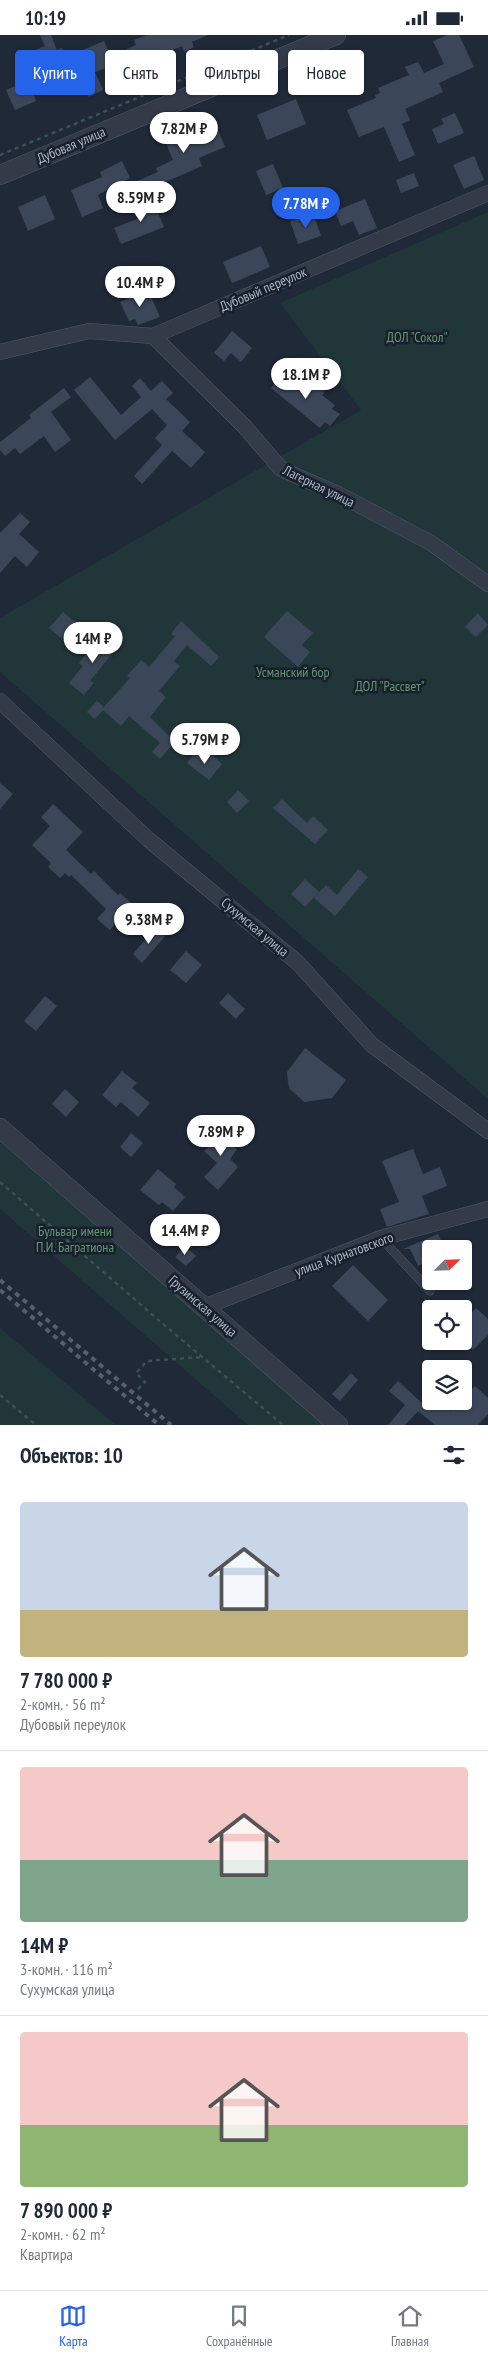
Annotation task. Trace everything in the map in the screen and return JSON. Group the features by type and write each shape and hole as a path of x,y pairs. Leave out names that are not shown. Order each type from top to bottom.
{"street":[{"name":"Дубовая улица","path":"0,175 336,35"},
{"name":"Дубовый переулок","path":"0,352 89,331 153,336 488,193"},
{"name":"Лагерная улица","path":"153,336 245,427 281,469 340,495 432,543 488,584"},
{"name":"Сухумская улица","path":"0,701 150,840 298,963 372,1045 488,1131"},
{"name":"Грузинская улица","path":"0,1128 338,1425"},
{"name":"улица Курнатовского","path":"204,1307 381,1238 488,1209"}],"lane":[{"path":"381,1238 430,1291"}],"path":[{"path":"0,155 289,35"},
{"path":"0,1182 283,1425"},
{"path":"138,1389 145,1382 136,1373 147,1361 203,1357"},
{"path":"0,1395 36,1425"}],"green space":[{"name":"Усманский бор","path":"488,212 488,1099 0,672 0,618 361,410 280,303"},
{"name":"Бульвар имени П.И. Багратиона","path":"0,1140 327,1425 248,1425 0,1209"},
{"path":"0,1328 116,1425 0,1425"}],"building":[{"path":"40,35 51,35 57,50 36,50 45,46"},
{"path":"147,35 208,35 192,42 194,47 184,52 182,46 172,50 125,50 136,45 134,40"},
{"path":"447,35 459,35 474,67 439,83 443,92 405,109 410,120 402,124 415,155 399,162 384,127 359,137 347,110 376,98 375,95 380,93 378,88 409,75 405,67 418,62 424,73 444,64 433,41"},
{"path":"104,41 108,50 105,50 105,68 95,72 95,50 83,50"},
{"path":"95,72 103,90 95,94"},
{"path":"15,86 15,95 34,95 36,101 15,110 6,90"},
{"path":"296,99 306,124 267,140 257,115"},
{"path":"455,113 464,133 438,144 432,129 444,124 441,119"},
{"path":"213,119 225,147 199,158 202,166 152,188 155,194 144,198 137,181 158,172 156,168 173,160 163,136 185,126 186,130"},
{"path":"474,156 484,180 464,189 453,165"},
{"path":"122,161 130,178 98,195 103,208 82,217 71,190 102,177 100,172"},
{"path":"273,164 283,188 266,195 256,171"},
{"path":"414,173 419,186 401,193 396,180"},
{"path":"45,195 55,219 28,231 18,207"},
{"path":"152,199 164,227 121,244 114,228 140,218 135,206"},
{"path":"365,199 377,228 359,235 353,221 341,226 335,211"},
{"path":"313,213 321,236 298,244 290,221"},
{"path":"261,246 270,267 232,283 223,262"},
{"path":"148,290 160,317 138,325 135,319 129,321 120,302"},
{"path":"232,331 252,348 241,362 231,353 224,361 214,353"},
{"path":"284,371 310,392 316,385 325,392 322,395 335,405 332,409 340,414 330,426 325,422 320,428 271,388"},
{"path":"90,377 121,415 141,397 132,386 140,378 151,391 162,381 173,393 166,399 190,422 182,431 205,452 191,468 172,451 142,484 134,476 162,445 155,438 167,425 152,409 115,440 74,390"},
{"path":"64,388 71,397 51,412 71,440 55,452 44,436 20,454 15,448 5,456 0,450 0,442 31,418 29,415"},
{"path":"20,513 30,522 19,534 39,552 27,567 15,556 0,573 0,533"},
{"path":"287,611 313,633 302,645 310,652 298,667 264,637"},
{"path":"63,612 75,622 61,638 49,628"},
{"path":"478,613 488,625 476,637 465,627"},
{"path":"181,621 219,657 211,666 187,645 174,661 180,666 159,691 166,697 150,717 175,742 160,759 152,752 160,743 129,716 121,726 103,710 95,719 87,712 97,701 104,707 130,678 127,676 141,660 149,667 175,636 171,634"},
{"path":"102,634 118,646 90,681 94,683 84,695 69,683 83,666 79,663"},
{"path":"198,750 209,759 212,755 222,764 209,780 187,763"},
{"path":"0,783 13,794 0,809"},
{"path":"238,790 249,801 237,813 227,802"},
{"path":"282,799 307,823 313,816 328,830 315,844 273,808"},
{"path":"53,804 83,832 66,850 91,874 94,871 118,895 120,893 132,904 110,930 97,919 106,909 71,875 69,877 65,873 60,878 48,867 51,863 32,845 50,826 41,817"},
{"path":"358,869 368,877 335,916 314,898 326,885 337,895"},
{"path":"305,879 319,892 305,907 291,894"},
{"path":"156,927 166,935 142,963 133,954"},
{"path":"186,951 202,965 186,983 170,970"},
{"path":"228,993 245,1009 236,1019 219,1003"},
{"path":"45,996 57,1006 36,1031 24,1021"},
{"path":"305,1048 346,1080 332,1098 304,1102 290,1089 287,1072"},
{"path":"122,1071 137,1083 132,1088 150,1103 138,1117 121,1102 116,1107 102,1095"},
{"path":"65,1089 79,1102 66,1117 52,1104"},
{"path":"221,1121 231,1129 224,1137 237,1149 230,1159 238,1167 218,1190 204,1177 217,1163 204,1151 214,1141 208,1136"},
{"path":"131,1133 143,1143 131,1157 120,1147"},
{"path":"413,1149 423,1174 440,1167 447,1186 422,1196 429,1214 387,1227 380,1209 399,1202 382,1161"},
{"path":"158,1169 176,1184 174,1187 185,1197 173,1211 162,1202 159,1205 140,1190"},
{"path":"438,1234 441,1240 424,1240"},
{"path":"422,1241 422,1264 418,1266 410,1249 403,1249"},
{"path":"185,1246 196,1256 186,1266 175,1257"},
{"path":"353,1265 388,1300 368,1321 332,1286"},
{"path":"476,1308 488,1319 488,1335 473,1350 472,1349 472,1312"},
{"path":"351,1373 358,1380 340,1401 332,1394"},
{"path":"398,1381 422,1403 422,1410 472,1410 472,1389 475,1386 488,1398 488,1414 478,1425 435,1425 418,1411 405,1425 388,1425 405,1405 389,1391"}],"railway":[{"path":"0,1280 171,1425"},
{"path":"0,1290 159,1425"}],"park label":[{"name":"ДОЛ \"Сокол\"","path":"417,337"},
{"name":"ДОЛ \"Рассвет\"","path":"390,686"}]}
